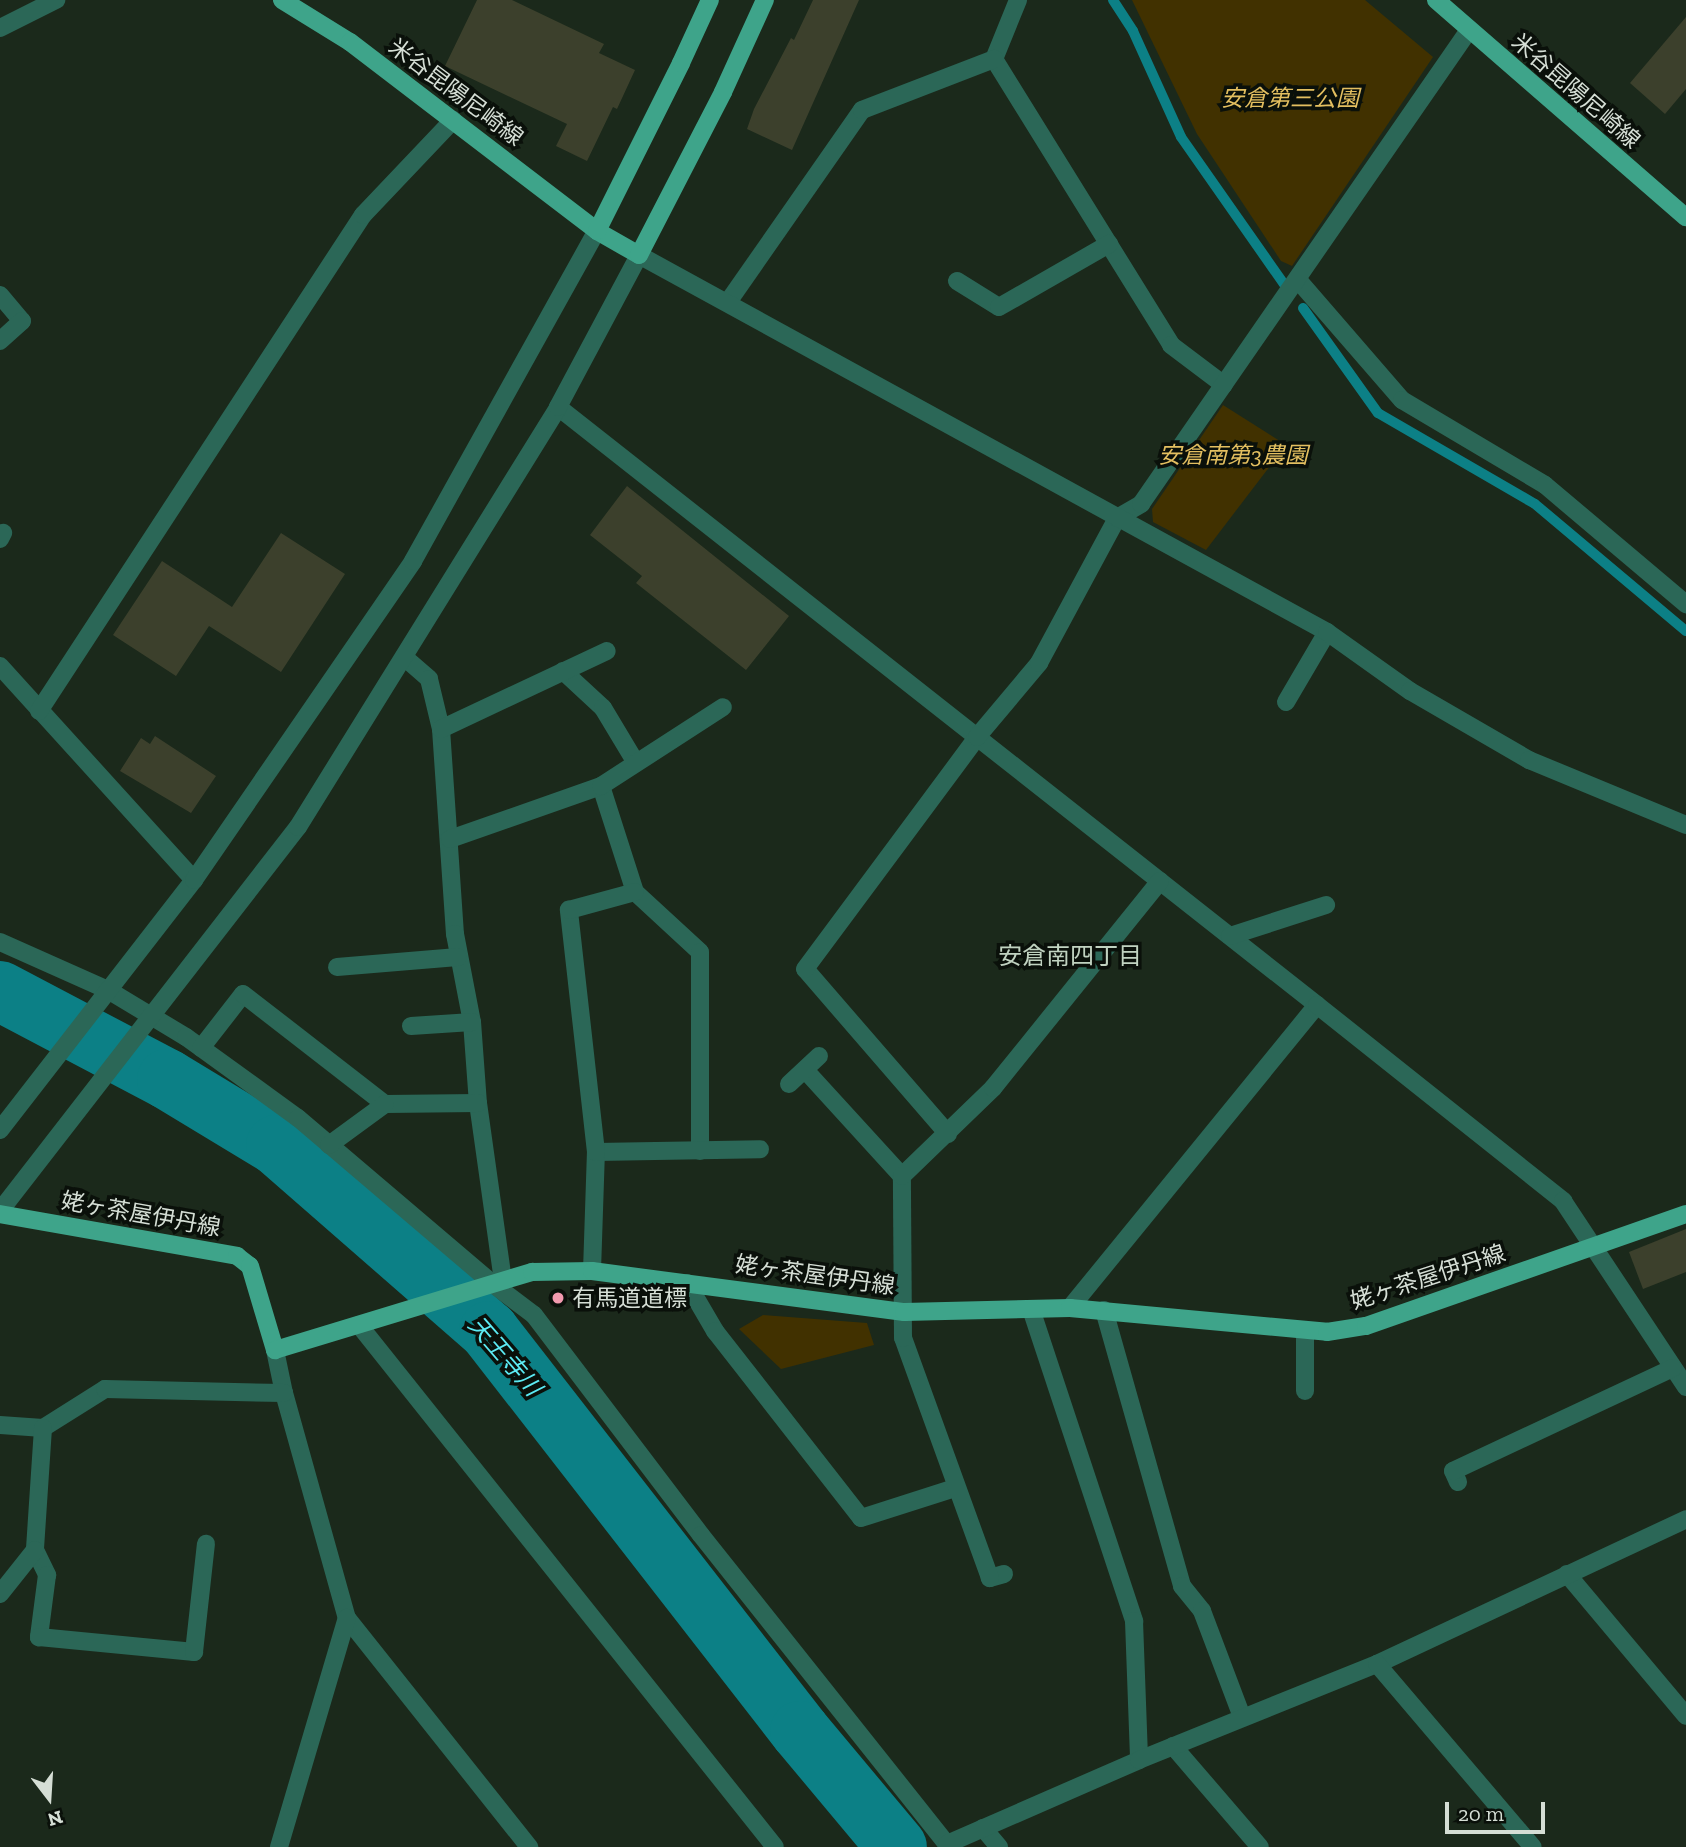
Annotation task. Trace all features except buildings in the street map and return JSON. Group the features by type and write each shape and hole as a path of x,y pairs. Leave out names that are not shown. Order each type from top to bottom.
{"main road":[{"name":"米谷昆陽尼崎線","path":"282,0 350,42 597,231 639,255"},
{"path":"597,231 681,63 709,0"},
{"path":"639,255 723,93 765,0"},
{"name":"米谷昆陽尼崎線","path":"1436,0 1686,217"},
{"name":"姥ヶ茶屋伊丹線","path":"0,1213 237,1256 250,1266 275,1350 532,1272 592,1271 904,1311 1070,1308 1327,1332 1366,1326 1686,1214"}],"street":[{"path":"0,27 56,0"},
{"path":"728,302 862,110 994,59 1018,0"},
{"path":"948,1134 805,968 977,737 1039,663 1117,517 1141,504 1469,30"},
{"path":"994,59 1171,345 1224,385"},
{"path":"39,711 363,215 453,120"},
{"path":"0,1130 194,880 413,561 597,231"},
{"path":"957,281 999,307 1109,244"},
{"path":"0,1213 298,827 558,407 639,255 1327,632 1410,691 1529,761 1686,825"},
{"path":"1298,280 1402,400 1545,485 1686,604"},
{"path":"0,295 22,321 0,341"},
{"path":"558,407 1563,1200 1686,1387"},
{"path":"1286,702 1327,632"},
{"path":"440,729 607,651"},
{"path":"404,657 429,679 440,729 458,957 471,1022 491,1285"},
{"path":"0,666 194,880"},
{"path":"563,671 603,708 636,763"},
{"path":"450,839 601,786 723,707"},
{"path":"601,786 635,892 699,952 700,1151"},
{"path":"902,1176 993,1088 1160,881"},
{"path":"592,1271 596,1152 569,910 635,892"},
{"path":"1230,936 1326,905"},
{"path":"0,942 201,1048 330,1145 491,1285 534,1315 701,1535 948,1845 1139,1760 1377,1664 1686,1519"},
{"path":"337,967 458,957"},
{"path":"201,1048 243,994 385,1104"},
{"path":"1070,1308 1317,1005"},
{"path":"411,1026 471,1022"},
{"path":"789,1084 807,1071 819,1056"},
{"path":"807,1071 902,1176 903,1338 955,1488 990,1578"},
{"path":"330,1145 385,1104 478,1103"},
{"path":"596,1152 760,1149"},
{"path":"687,1283 715,1331 861,1518 955,1488"},
{"path":"1031,1309 1134,1621 1139,1760"},
{"path":"1104,1310 1182,1586 1202,1611 1242,1717"},
{"path":"359,1325 766,1844"},
{"path":"1305,1331 1305,1391"},
{"path":"275,1350 284,1393 347,1618 529,1847"},
{"path":"1453,1471 1673,1368"},
{"path":"0,1425 43,1428 105,1389 284,1393"},
{"path":"43,1428 35,1550 47,1575 39,1637 194,1652 206,1544"},
{"path":"0,1594 35,1550"},
{"path":"1567,1574 1686,1716"},
{"path":"279,1847 347,1618"},
{"path":"1377,1664 1533,1847"},
{"path":"1173,1746 1260,1847"},
{"path":"983,1828 999,1847"}],"green space":[{"name":"安倉第三公園","path":"1132,0 1365,0 1433,57 1292,266 1281,261 1197,134"},
{"name":"安倉南第3農園","path":"1223,405 1286,445 1206,550 1153,522 1152,509"},
{"path":"763,1315 867,1323 874,1345 781,1369 739,1329"}],"waterway":[{"path":"1113,0 1133,31 1181,137 1286,287"},
{"path":"1303,308 1378,413 1535,504 1686,631"},
{"name":"天王寺川","path":"0,991 167,1079 276,1145 489,1331 800,1731 897,1847"}],"place":[{"name":"有馬道道標","path":"558,1298"}],"district":[{"name":"安倉南四丁目","path":"1070,956"}]}
